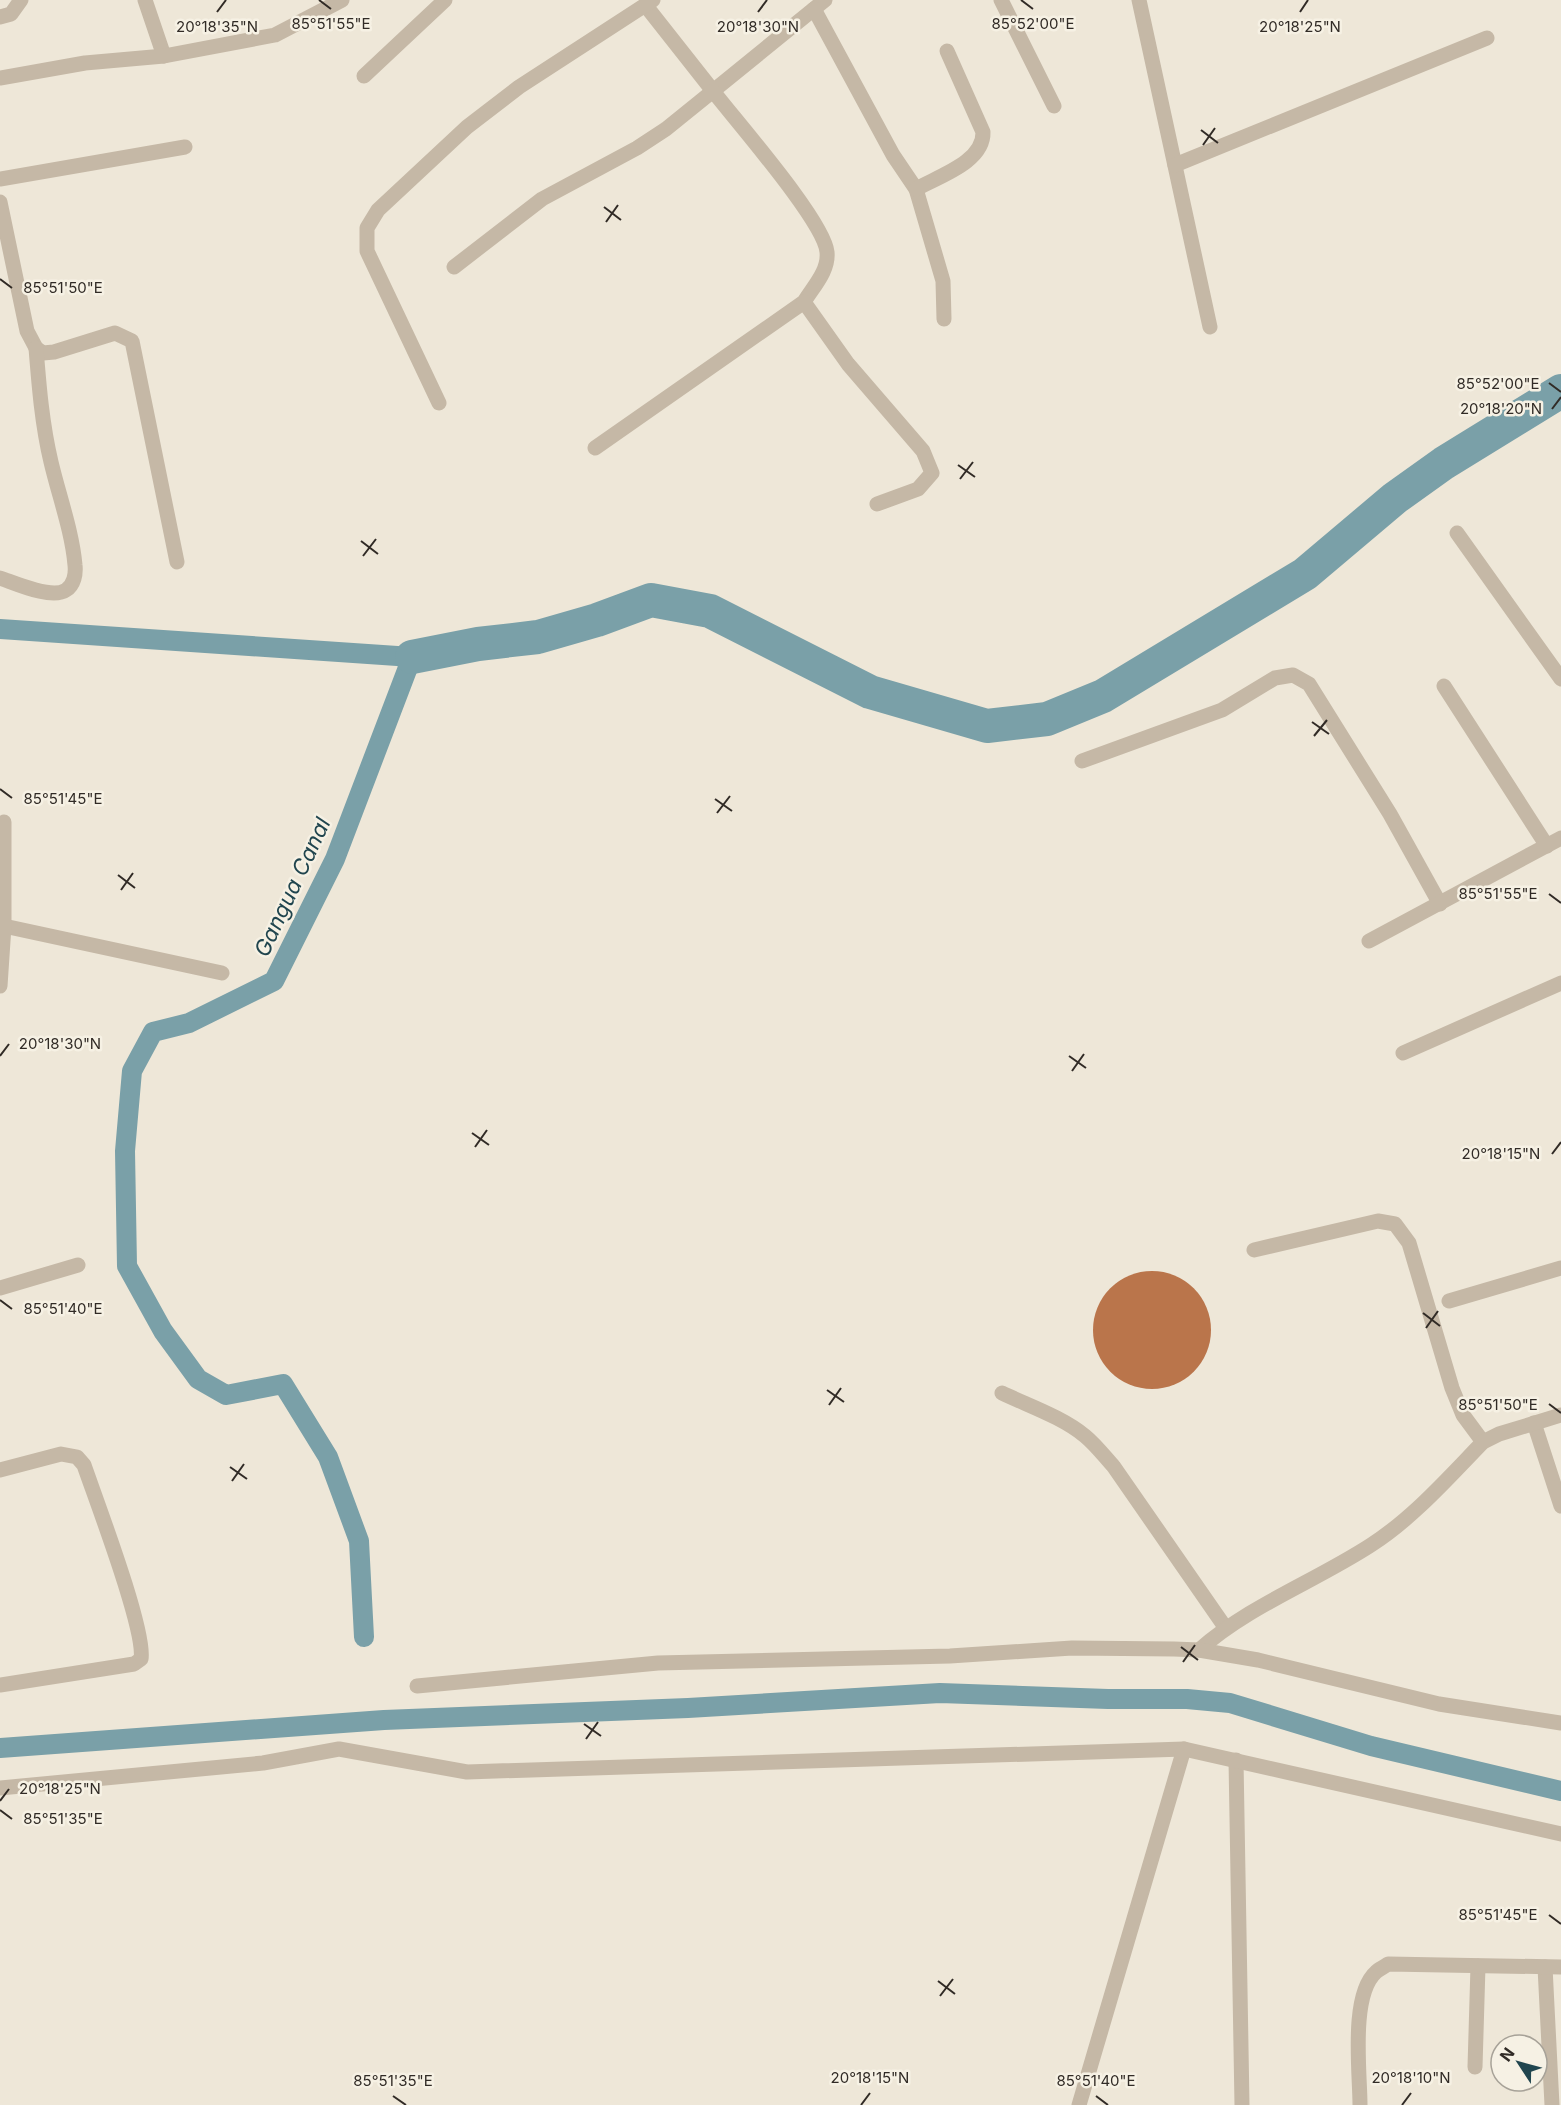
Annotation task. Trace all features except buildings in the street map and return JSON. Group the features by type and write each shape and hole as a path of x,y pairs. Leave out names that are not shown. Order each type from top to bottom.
{"street":[{"path":"0,17 11,14 21,0"},
{"path":"145,0 164,56"},
{"path":"0,78 85,63 164,56 275,35 342,0"},
{"path":"364,76 443,0"},
{"path":"1001,0 1054,106"},
{"path":"1139,0 1210,327"},
{"path":"439,403 367,251 367,228 378,210 468,127 519,87 650,3 713,91 807,212 822,237 827,252 826,268 804,302 595,448"},
{"path":"454,267 542,199 637,148 666,129 819,4 893,155 916,189 943,281 944,319"},
{"path":"1175,165 1487,38"},
{"path":"916,189 975,155 983,142 983,132 947,51"},
{"path":"0,179 185,147"},
{"path":"0,202 27,331 36,348 42,413 73,552 75,578 67,590 59,593 41,592 0,578"},
{"path":"804,302 848,364 923,451 932,473 918,489 877,504"},
{"path":"36,348 43,353 54,352 115,333 132,341 177,562"},
{"path":"1457,533 1561,679"},
{"path":"1082,761 1222,710 1275,678 1293,675 1299,677 1309,684 1384,804 1440,903"},
{"path":"1444,686 1547,846"},
{"path":"0,986 4,926 4,822"},
{"path":"1369,941 1561,838"},
{"path":"4,926 222,973"},
{"path":"1403,1053 1561,983"},
{"path":"1254,1250 1378,1221 1395,1224 1402,1230 1414,1257 1452,1388 1463,1415 1483,1442"},
{"path":"0,1288 78,1265"},
{"path":"1449,1301 1561,1268"},
{"path":"1002,1393 1067,1425 1084,1435 1096,1447 1114,1467 1226,1627"},
{"path":"1199,1650 1226,1627 1371,1545 1396,1527 1483,1442 1499,1434 1561,1415"},
{"path":"1533,1423 1561,1506"},
{"path":"0,1470 61,1454 77,1456 84,1464 134,1617 142,1653 141,1659 134,1665 0,1685"},
{"path":"417,1686 658,1663 950,1656 1072,1648 1199,1650 1258,1660 1439,1704 1561,1722"},
{"path":"0,1788 263,1763 339,1749 467,1772 1185,1749 1561,1834"},
{"path":"1079,2105 1185,1749"},
{"path":"1236,1760 1242,2105"},
{"path":"1360,2105 1359,2031 1362,2005 1367,1986 1375,1972 1388,1964 1553,1967 1552,2105"},
{"path":"1475,2067 1478,1966"}],"waterway":[{"path":"412,657 478,644 538,637 597,620 651,600 710,611 870,692 987,726 1047,719 1103,696 1305,574 1395,498 1444,463 1561,391"},
{"name":"Gangua Canal","path":"0,629 412,657 335,859 274,981 189,1023 153,1032 132,1071 125,1151 127,1266 163,1331 198,1379 226,1395 283,1384 328,1457 359,1541 364,1637"},
{"path":"0,1748 384,1720 688,1708 940,1693 1108,1699 1187,1699 1230,1703 1371,1746 1561,1791"}]}
